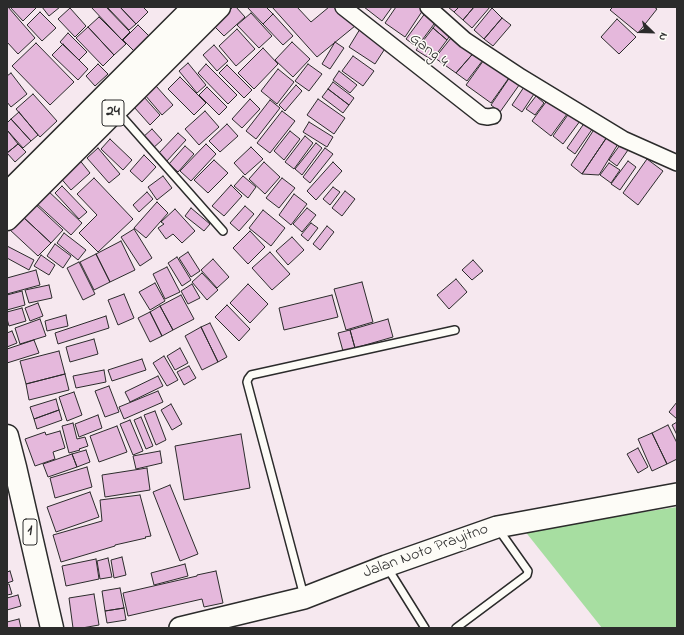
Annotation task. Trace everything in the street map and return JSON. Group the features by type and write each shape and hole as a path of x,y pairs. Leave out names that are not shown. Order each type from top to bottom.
{"highway":[{"name":"24","path":"7,194 15,181 194,7"},
{"name":"24","path":"7,219 219,7"},
{"name":"1","path":"7,436 52,628"}],"street":[{"name":"Gang 4","path":"343,7 482,116 488,118 493,116"},
{"path":"428,7 465,40 521,77 623,139 677,163"},
{"name":"Jalan Noto Prayitno","path":"187,627 304,598 386,566 497,527 677,494"}],"lane":[{"path":"116,110 223,231"},
{"path":"304,598 247,382 248,379 251,375 455,330"},
{"path":"456,628 527,575 528,571 525,565 497,527"},
{"path":"386,566 425,628"}],"green space":[{"path":"677,507 677,628 602,628 524,530"}],"building":[{"path":"7,7 35,38 18,54 7,42"},
{"path":"10,7 37,7 23,21"},
{"path":"42,7 60,7 49,16"},
{"path":"91,7 106,7 130,32 122,40"},
{"path":"107,7 120,7 136,24 129,30"},
{"path":"120,7 143,7 148,12 136,24"},
{"path":"233,7 236,7 245,17 224,36 213,25"},
{"path":"247,7 266,7 273,14 263,24"},
{"path":"272,7 297,7 311,22 329,7 339,7 355,26 317,57"},
{"path":"364,7 392,7 382,21"},
{"path":"396,7 425,7 405,37 385,23"},
{"path":"448,7 459,7 454,12"},
{"path":"459,7 474,7 463,20 454,12"},
{"path":"474,7 490,7 472,28 463,20"},
{"path":"613,7 654,7 657,9 638,33 610,10"},
{"path":"70,8 86,26 75,37 58,19"},
{"path":"492,8 502,18 484,39 474,30"},
{"path":"40,12 56,28 42,41 27,25"},
{"path":"426,12 437,20 417,47 406,39"},
{"path":"251,13 272,36 259,48 237,25"},
{"path":"273,14 293,36 283,45 263,24"},
{"path":"99,17 126,44 114,55 88,27"},
{"path":"502,18 511,25 493,46 484,39"},
{"path":"617,19 636,37 619,54 601,37"},
{"path":"439,20 453,31 447,40 433,28"},
{"path":"138,25 150,37 135,52 123,40"},
{"path":"88,27 114,55 103,66 76,38"},
{"path":"433,28 447,40 432,60 416,50"},
{"path":"237,29 255,49 236,66 219,46"},
{"path":"360,29 386,47 375,64 349,47"},
{"path":"68,33 87,52 79,60 60,42"},
{"path":"455,33 477,49 456,73 435,58"},
{"path":"292,42 310,59 293,77 275,60"},
{"path":"335,42 344,48 330,69 322,64"},
{"path":"36,43 74,82 50,105 12,66"},
{"path":"63,44 88,69 78,80 52,55"},
{"path":"214,45 228,61 217,71 203,55"},
{"path":"263,48 278,64 254,89 238,73"},
{"path":"477,49 486,56 467,81 456,73"},
{"path":"353,56 374,71 363,86 342,71"},
{"path":"486,57 511,75 491,103 466,85"},
{"path":"188,63 206,85 197,93 179,71"},
{"path":"98,64 108,74 95,86 86,76"},
{"path":"206,64 237,95 228,104 198,73"},
{"path":"308,64 322,74 309,91 295,81"},
{"path":"227,65 252,90 244,98 219,73"},
{"path":"278,69 294,82 277,104 261,91"},
{"path":"339,71 357,85 350,93 333,80"},
{"path":"11,73 27,94 11,107 7,102 7,76"},
{"path":"512,74 522,81 500,112 491,105"},
{"path":"180,77 206,103 194,115 168,89"},
{"path":"528,81 538,88 522,112 512,105"},
{"path":"333,82 354,98 349,105 328,89"},
{"path":"296,85 302,91 285,111 279,105"},
{"path":"156,86 173,105 162,115 145,95"},
{"path":"207,87 227,107 219,115 199,95"},
{"path":"328,89 349,105 343,113 322,97"},
{"path":"33,94 57,121 40,137 16,109"},
{"path":"551,95 570,110 551,136 532,121"},
{"path":"536,96 544,103 535,115 526,109"},
{"path":"144,97 160,115 150,125 134,107"},
{"path":"250,99 260,109 242,128 232,119"},
{"path":"318,99 345,118 334,134 307,115"},
{"path":"270,100 280,108 256,139 246,131"},
{"path":"572,109 583,117 563,144 553,136"},
{"path":"205,111 219,127 199,145 185,129"},
{"path":"282,111 295,121 270,153 257,143"},
{"path":"19,112 38,135 31,141 11,119"},
{"path":"11,119 31,141 23,148 7,130 7,123"},
{"path":"309,122 333,137 327,147 303,132"},
{"path":"585,122 593,128 575,154 567,148"},
{"path":"227,124 238,136 220,152 209,141"},
{"path":"595,128 609,134 582,174 571,165"},
{"path":"152,129 162,140 152,149 142,138"},
{"path":"7,130 18,144 7,153"},
{"path":"290,131 300,139 284,160 274,151"},
{"path":"178,133 186,140 166,162 158,154"},
{"path":"609,134 618,144 599,175 582,174"},
{"path":"305,136 313,143 294,169 285,162"},
{"path":"110,139 132,160 123,170 101,149"},
{"path":"316,143 322,148 302,175 295,169"},
{"path":"18,144 26,152 15,162 7,153"},
{"path":"206,144 216,154 191,181 180,171"},
{"path":"620,145 628,150 617,166 609,160"},
{"path":"185,146 194,154 178,172 169,164"},
{"path":"251,147 263,159 245,175 234,163"},
{"path":"98,148 120,174 109,183 87,158"},
{"path":"325,148 333,154 310,183 303,177"},
{"path":"144,155 156,167 142,182 130,171"},
{"path":"78,158 90,173 71,190 58,175"},
{"path":"647,159 663,171 638,205 623,193"},
{"path":"214,160 228,173 208,193 194,180"},
{"path":"628,161 636,167 620,190 611,184"},
{"path":"264,162 280,177 265,194 249,179"},
{"path":"333,162 342,171 316,200 307,191"},
{"path":"609,163 620,170 611,183 600,175"},
{"path":"163,176 172,188 157,200 148,187"},
{"path":"243,176 256,187 248,198 234,186"},
{"path":"94,178 133,219 98,252 79,233 97,215 77,194"},
{"path":"282,178 295,188 279,208 266,198"},
{"path":"231,185 242,196 224,216 212,206"},
{"path":"62,186 87,212 79,219 55,193"},
{"path":"333,187 340,192 330,205 323,199"},
{"path":"46,189 82,223 71,235 35,202"},
{"path":"345,191 355,199 342,216 332,208"},
{"path":"147,192 153,199 139,212 133,205"},
{"path":"294,194 307,204 291,225 279,215"},
{"path":"157,202 168,213 146,238 134,228"},
{"path":"34,203 63,230 51,243 22,216"},
{"path":"245,206 254,214 239,231 230,223"},
{"path":"191,208 210,224 204,231 185,216"},
{"path":"307,208 316,215 302,232 293,224"},
{"path":"175,209 195,231 182,243 173,234 166,239 158,228 164,224 161,222"},
{"path":"263,210 285,228 271,246 249,228"},
{"path":"22,216 51,243 38,256 9,229"},
{"path":"311,223 318,228 308,241 301,235"},
{"path":"327,226 334,232 320,250 313,244"},
{"path":"134,229 152,258 140,266 121,237"},
{"path":"250,231 265,247 248,264 233,248"},
{"path":"64,233 86,250 78,260 57,243"},
{"path":"292,237 304,250 288,265 276,251"},
{"path":"121,241 135,270 110,282 96,254"},
{"path":"55,244 71,256 63,268 47,256"},
{"path":"7,246 34,260 29,270 7,258"},
{"path":"188,252 200,271 191,277 179,258"},
{"path":"270,252 290,274 272,290 252,268"},
{"path":"96,254 110,282 94,290 80,262"},
{"path":"41,255 55,265 49,275 34,266"},
{"path":"177,257 191,280 182,286 168,263"},
{"path":"213,259 229,277 217,288 201,270"},
{"path":"473,260 483,271 472,280 462,270"},
{"path":"79,262 95,294 83,300 67,268"},
{"path":"167,267 180,292 165,299 153,274"},
{"path":"36,270 40,285 7,294 7,278"},
{"path":"202,273 218,290 207,300 192,282"},
{"path":"456,279 467,292 449,309 437,295"},
{"path":"362,282 373,322 346,330 334,289"},
{"path":"155,283 165,301 150,310 139,292"},
{"path":"192,284 200,298 188,304 181,291"},
{"path":"248,284 268,304 250,323 230,303"},
{"path":"49,285 52,298 29,303 25,290"},
{"path":"22,291 25,305 7,310 7,295"},
{"path":"124,294 134,318 118,325 108,300"},
{"path":"181,295 194,319 173,330 160,306"},
{"path":"332,295 338,317 284,330 279,308"},
{"path":"38,303 43,316 30,321 25,308"},
{"path":"227,305 250,329 239,341 215,317"},
{"path":"160,306 173,330 162,336 150,312"},
{"path":"22,308 26,321 9,326 7,312"},
{"path":"150,312 162,336 150,342 138,318"},
{"path":"66,315 68,326 47,331 45,321"},
{"path":"106,316 109,328 58,344 55,333"},
{"path":"40,319 46,336 20,344 15,328"},
{"path":"388,319 393,337 355,348 350,330"},
{"path":"210,323 227,357 218,362 201,327"},
{"path":"201,327 218,362 202,370 185,336"},
{"path":"350,330 355,348 343,351 338,333"},
{"path":"12,331 17,343 7,347 7,333"},
{"path":"94,339 98,354 70,362 66,347"},
{"path":"34,340 39,353 7,363 7,349"},
{"path":"180,348 188,363 175,370 167,356"},
{"path":"59,351 65,374 26,384 20,361"},
{"path":"164,356 178,380 167,386 153,363"},
{"path":"142,359 146,370 112,381 108,370"},
{"path":"189,366 196,378 184,385 177,372"},
{"path":"104,370 106,382 76,388 73,376"},
{"path":"65,374 69,390 29,400 26,384"},
{"path":"158,376 163,386 130,402 125,392"},
{"path":"109,386 119,412 105,417 95,391"},
{"path":"158,391 163,402 124,419 119,407"},
{"path":"74,392 82,415 67,421 59,397"},
{"path":"56,399 59,410 34,419 30,407"},
{"path":"677,402 677,419 669,412"},
{"path":"171,404 182,424 172,430 161,410"},
{"path":"59,410 62,420 37,429 34,419"},
{"path":"155,411 166,440 156,445 144,415"},
{"path":"98,415 102,428 79,437 75,424"},
{"path":"141,417 153,446 146,449 134,420"},
{"path":"130,420 143,451 133,455 120,424"},
{"path":"677,422 677,435 672,425"},
{"path":"73,423 77,439 85,437 88,446 69,453 62,426"},
{"path":"668,425 677,443 677,459 667,464 652,433"},
{"path":"117,426 127,452 99,462 90,436"},
{"path":"60,431 65,448 53,452 55,459 35,466 25,439 45,432 46,435"},
{"path":"652,433 667,464 652,471 638,439"},
{"path":"241,434 250,488 184,500 175,446"},
{"path":"638,448 648,467 638,473 627,454"},
{"path":"86,450 90,462 77,467 72,454"},
{"path":"160,451 162,463 136,469 133,456"},
{"path":"72,454 77,467 48,477 43,464"},
{"path":"87,467 92,487 55,498 50,478"},
{"path":"147,468 150,490 105,497 102,475"},
{"path":"170,485 198,554 180,561 153,492"},
{"path":"90,492 99,517 56,532 47,507"},
{"path":"140,495 151,536 115,545 61,562 53,535 102,521 100,500"},
{"path":"122,557 126,575 114,578 111,560"},
{"path":"108,558 112,577 100,579 97,561"},
{"path":"96,559 99,579 66,586 62,566"},
{"path":"185,564 188,576 154,585 151,573"},
{"path":"10,571 13,581 7,583 7,572"},
{"path":"216,571 223,603 204,607 202,599 128,616 123,593"},
{"path":"7,584 9,584 12,594 7,595"},
{"path":"120,588 124,608 105,611 102,591"},
{"path":"94,594 99,625 73,628 69,598"},
{"path":"18,595 21,606 7,610 7,598"},
{"path":"124,608 126,620 107,623 105,611"},
{"path":"19,619 21,628 7,628 7,622"}]}
